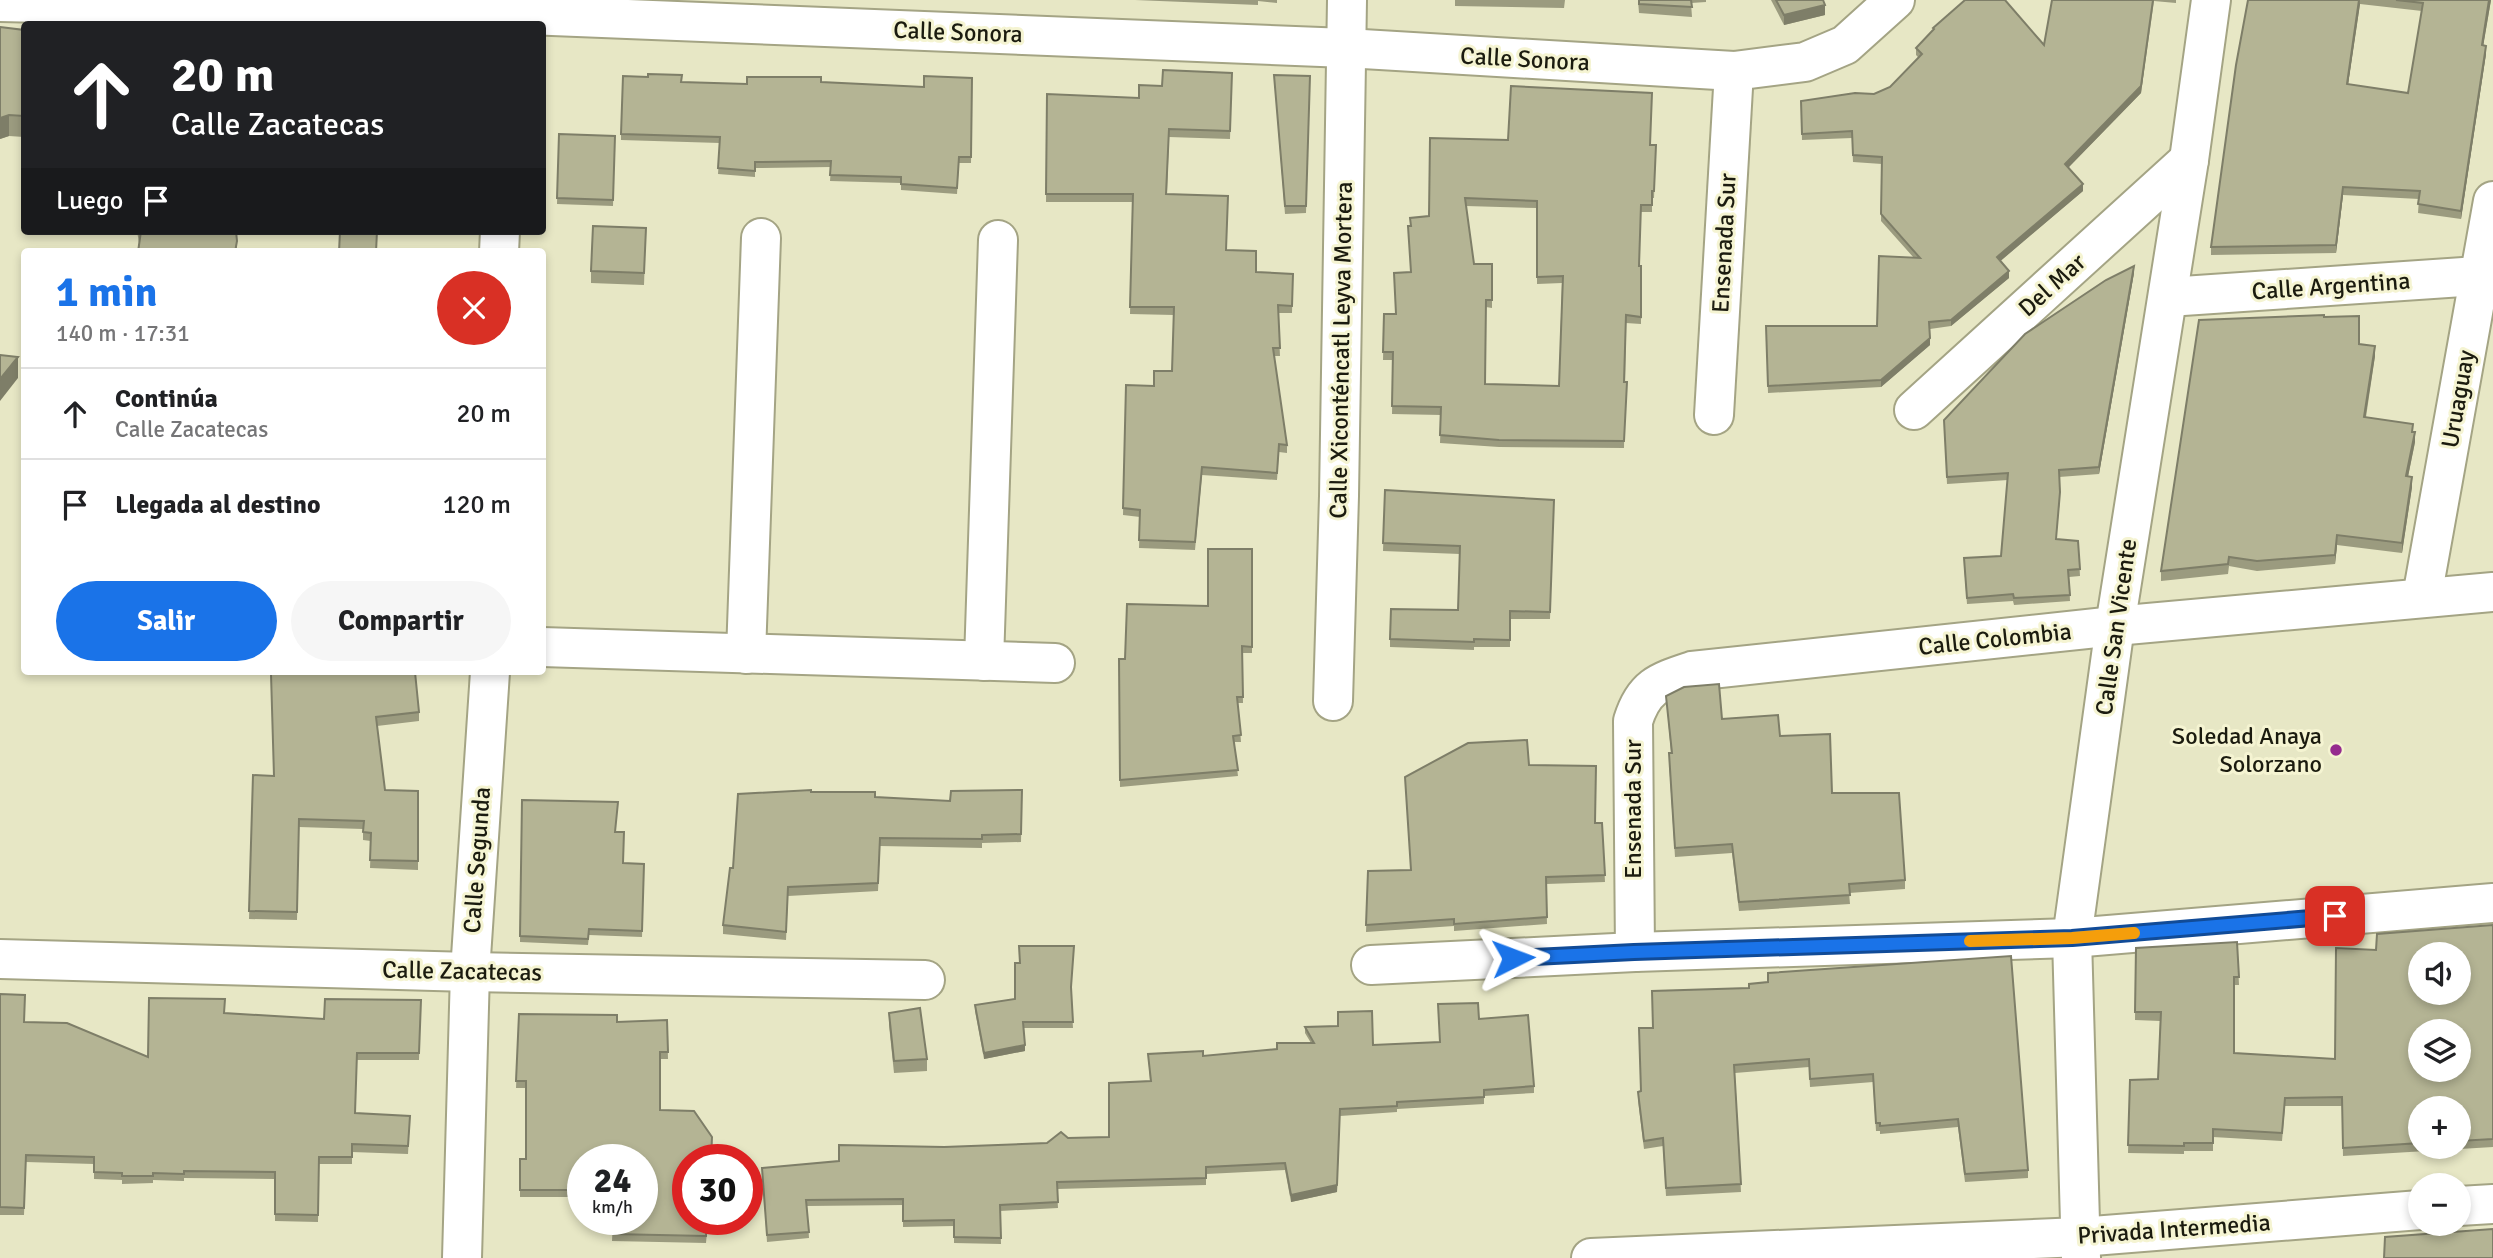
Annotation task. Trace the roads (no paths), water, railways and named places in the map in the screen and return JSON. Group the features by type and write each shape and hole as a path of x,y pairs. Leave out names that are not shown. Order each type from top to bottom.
{"street":[{"name":"Calle Xiconténcatl Leyva Mortera","path":"1333,701 1347,0"},
{"name":"Calle Sonora","path":"0,2 504,13 1346,48 1734,71 1805,62 1845,45 1895,0"},
{"name":"Calle San Vicente","path":"2081,1247 2072,938 2115,626 2168,297 2211,0"},
{"name":"Ensenada Sur","path":"1714,415 1734,71"},
{"name":"Del Mar","path":"1914,410 2189,160"},
{"name":"Uruaguay","path":"2422,597 2487,276 2493,201"},
{"path":"746,654 761,238"},
{"path":"984,661 998,240"},
{"name":"Calle Argentina","path":"2168,297 2487,276"},
{"name":"Calle Colombia","path":"1665,680 1692,671 2115,626 2493,592"},
{"path":"546,647 1055,663"},
{"name":"Calle Segunda","path":"462,1258 470,972 490,675"},
{"name":"Ensenada Sur","path":"1634,952 1633,721 1639,700 1652,686 1665,680"},
{"path":"1371,965 1634,952 2072,938 2493,903"},
{"name":"Calle Zacatecas","path":"0,959 470,972 925,980"},
{"path":"2471,1205 2493,1204"},
{"name":"Privada Intermedia","path":"1591,1258 2081,1247 2408,1211"}],"place":[{"name":"Soledad Anaya Solorzano","path":"2336,750"}]}
